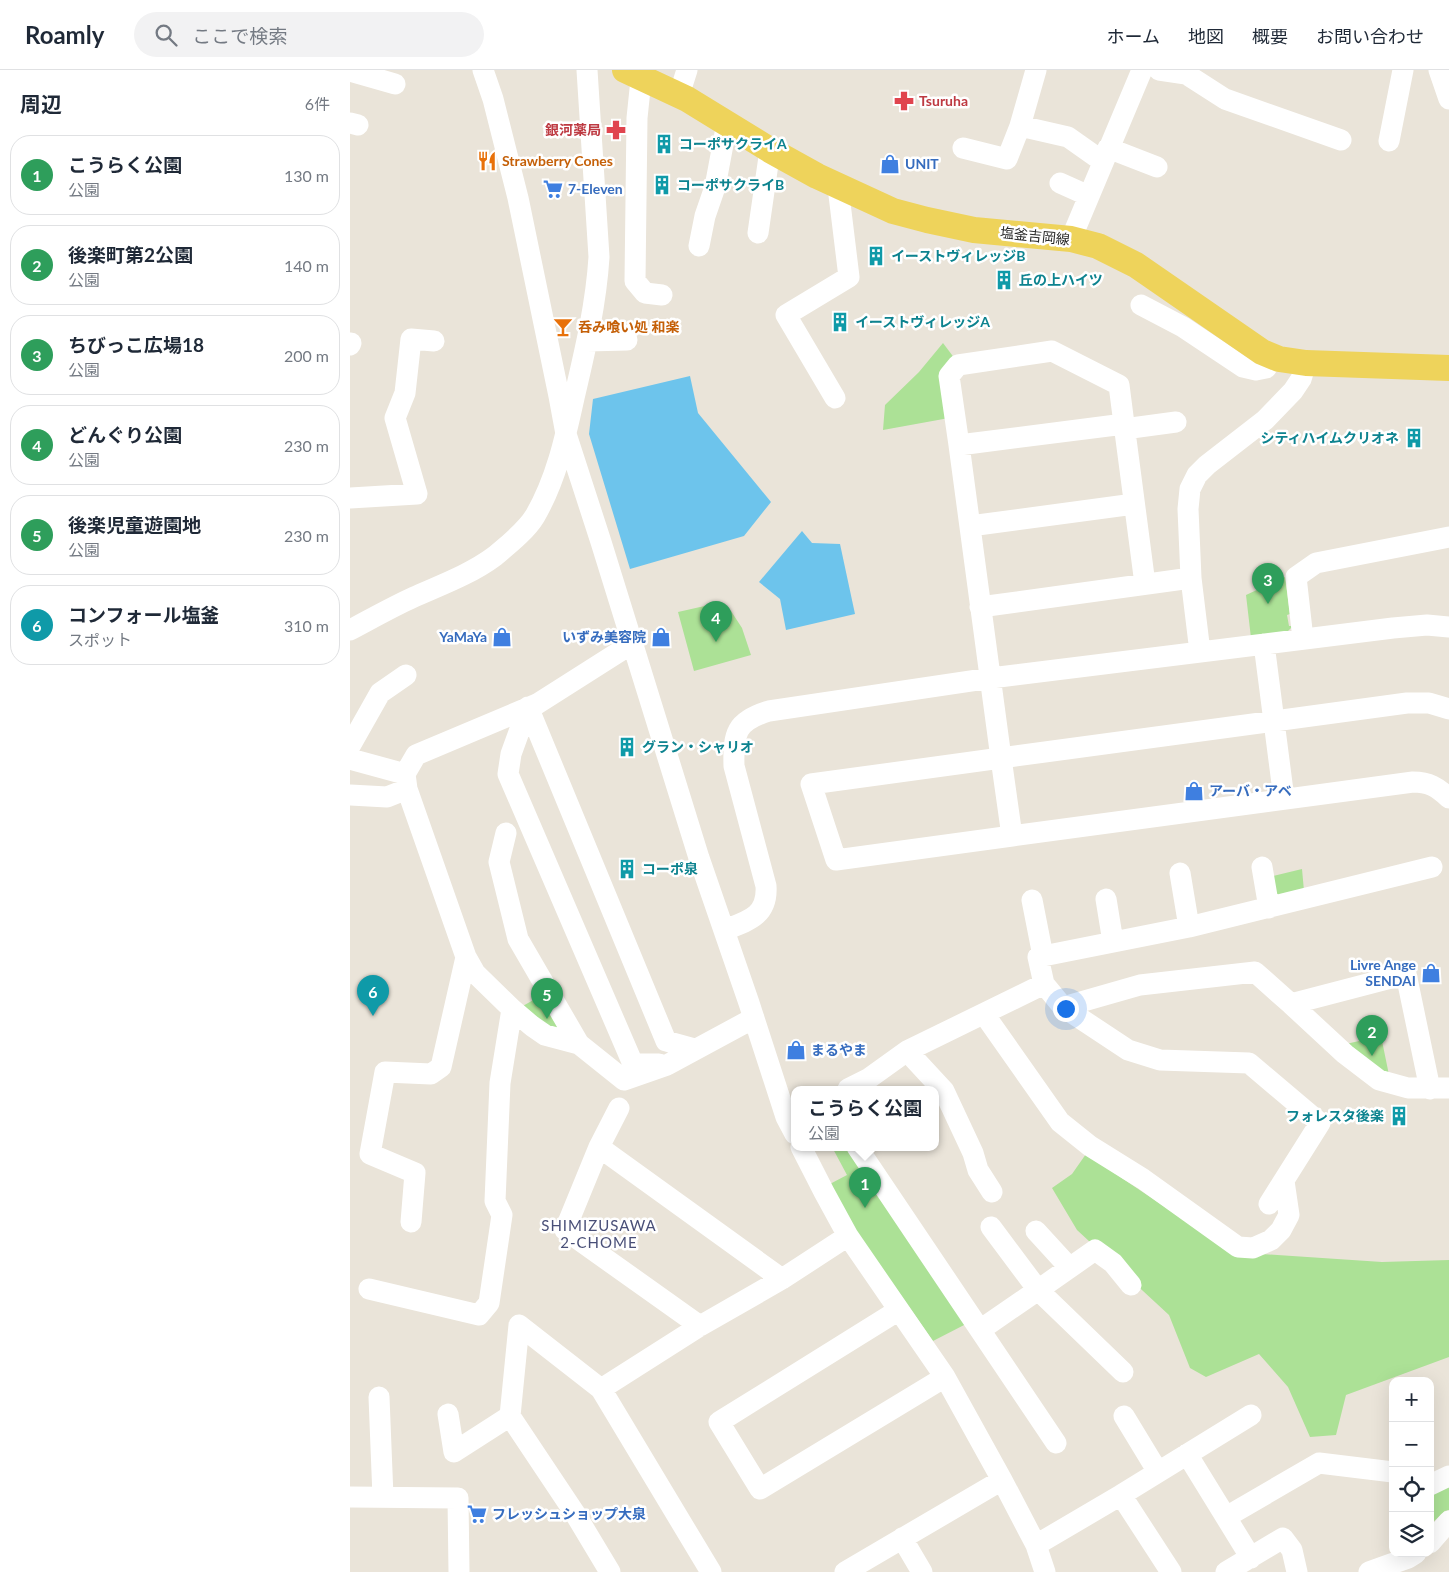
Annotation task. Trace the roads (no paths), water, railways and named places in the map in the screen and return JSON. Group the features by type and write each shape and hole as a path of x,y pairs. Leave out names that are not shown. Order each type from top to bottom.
{"main road":[{"name":"塩釜吉岡線","path":"636,72 838,187 893,211 974,230 1071,239 1098,246 1136,265 1262,352 1274,357 1306,363 1449,368"}],"street":[{"path":"483,70 493,99 518,198 560,396 566,434 699,858 791,1119"},
{"path":"350,630 396,606 470,572 494,556 534,518 550,486 566,434 592,321 599,257 588,70"},
{"path":"679,95 686,70"},
{"path":"963,148 1007,159 1020,126 1036,70"},
{"path":"1071,239 1105,154 1142,70"},
{"path":"1160,70 1186,74 1224,99 1341,140"},
{"path":"1389,142 1402,70"},
{"path":"1439,70 1449,99"},
{"path":"350,71 395,84"},
{"path":"636,72 635,282 645,293 662,296"},
{"path":"699,246 704,216 715,187 727,123"},
{"path":"1020,126 1068,137 1105,154 1158,167"},
{"path":"758,233 770,150"},
{"path":"1060,183 1089,196"},
{"path":"836,398 786,315 849,277 838,187"},
{"path":"1141,305 1183,327 1243,367 1256,370 1266,368 1274,357"},
{"path":"350,498 417,494 395,418 405,393 410,339 434,341"},
{"path":"587,341 628,340"},
{"path":"1012,836 949,376 958,365 1052,351 1119,385 1145,584"},
{"path":"1200,652 1192,578 1188,509 1190,489 1206,465 1265,420 1294,391 1301,379 1306,363"},
{"path":"959,445 1124,426 1176,422"},
{"path":"970,526 1134,504"},
{"path":"1303,639 1296,578 1316,563 1449,537"},
{"path":"980,607 1192,578"},
{"path":"724,930 748,921 758,914 764,905 767,895 734,766 733,747 738,730 751,717 769,711 991,678 1426,625 1449,627"},
{"path":"350,795 387,797 406,782 416,755 538,704 633,643"},
{"path":"1264,644 1284,799"},
{"path":"350,746 380,693 406,675"},
{"path":"1449,709 1429,702 1407,703 811,784 836,860 1413,782 1425,782 1437,787 1449,798"},
{"path":"528,707 666,1041 695,1049"},
{"path":"528,707 511,754 508,774 633,1064 667,1065"},
{"path":"350,759 406,782 466,956 476,974 532,1026 545,1034 579,1044"},
{"path":"506,834 499,862 518,939 579,1044 624,1080 667,1065 754,1018"},
{"path":"1262,866 1269,908"},
{"path":"1268,1204 1320,1123 1249,1063 1160,1060 1128,1050 1063,1006 1044,984 1038,956 1189,927 1432,867"},
{"path":"1180,873 1189,927"},
{"path":"1106,899 1113,942"},
{"path":"1032,900 1043,956"},
{"path":"411,1222 415,1173 370,1154 385,1072 431,1074 442,1067 466,956"},
{"path":"1063,1006 1140,985 1255,972 1345,1054 1379,1080 1408,1088 1439,1089 1406,974 1291,1004"},
{"path":"854,1086 868,1079 907,1051 1044,984"},
{"path":"369,1288 478,1315 489,1304 502,1216 495,1201 500,1083 512,1009"},
{"path":"984,1014 1060,1122 1090,1146 1143,1179 1238,1247 1253,1248 1271,1240 1281,1230 1289,1215 1284,1181"},
{"path":"907,1051 944,1091 973,1153 978,1170 992,1192"},
{"path":"619,1108 600,1147 565,1230 700,1326"},
{"path":"600,1147 782,1279"},
{"path":"803,1151 848,1236 945,1377 1036,1545 1045,1572"},
{"path":"860,1151 1056,1443"},
{"path":"991,1227 1038,1290 1123,1372"},
{"path":"1036,1231 1069,1267"},
{"path":"601,1389 700,1326 782,1279 848,1236"},
{"path":"980,1330 1095,1250 1113,1263 1131,1285"},
{"path":"899,1310 719,1422 760,1489 945,1377"},
{"path":"610,1572 574,1512 510,1416 519,1325 601,1389 711,1572"},
{"path":"379,1397 382,1497"},
{"path":"448,1414 454,1452 510,1416"},
{"path":"1036,1545 1251,1415"},
{"path":"1124,1416 1158,1472"},
{"path":"1187,1454 1251,1558"},
{"path":"1226,1517 1319,1463 1389,1472"},
{"path":"1434,1483 1449,1476"},
{"path":"845,1572 1002,1480"},
{"path":"1121,1494 1171,1572"},
{"path":"350,1497 458,1498 459,1572"},
{"path":"1434,1538 1449,1521"},
{"path":"902,1538 922,1572"},
{"path":"1226,1572 1283,1538 1292,1550 1297,1572"},
{"path":"1369,1572 1410,1557"}],"water":[{"path":"690,376 698,413 771,502 744,536 630,569 589,434 593,399"},
{"path":"802,531 812,543 840,544 855,614 786,630 780,599 759,582"}],"place":[{"name":"Tsuruha","path":"904,101"},
{"name":"銀河薬局","path":"616,130"},
{"name":"コーポサクライA","path":"664,144"},
{"name":"Strawberry Cones","path":"487,161"},
{"name":"UNIT","path":"890,164"},
{"name":"コーポサクライB","path":"662,185"},
{"name":"7-Eleven","path":"553,189"},
{"name":"イーストヴィレッジB","path":"876,256"},
{"name":"丘の上ハイツ","path":"1004,280"},
{"name":"イーストヴィレッジA","path":"840,322"},
{"name":"呑み喰い処 和楽","path":"563,327"},
{"name":"シティハイムクリオネ","path":"1414,438"},
{"name":"ちびっこ広場18","path":"1268,604"},
{"name":"YaMaYa","path":"502,637"},
{"name":"いずみ美容院","path":"661,637"},
{"name":"どんぐり公園","path":"716,642"},
{"name":"グラン・シャリオ","path":"627,747"},
{"name":"アーバ・アベ","path":"1194,791"},
{"name":"コーポ泉","path":"627,869"},
{"name":"Livre Ange SENDAI","path":"1431,973"},
{"name":"コンフォール塩釜","path":"373,1016"},
{"name":"後楽児童遊園地","path":"547,1019"},
{"name":"まるやま","path":"796,1050"},
{"name":"後楽町第2公園","path":"1372,1056"},
{"name":"フォレスタ後楽","path":"1399,1116"},
{"name":"こうらく公園","path":"865,1208"},
{"name":"フレッシュショップ大泉","path":"477,1514"}],"district":[{"name":"SHIMIZUSAWA 2-CHOME","path":"599,1234"}]}
